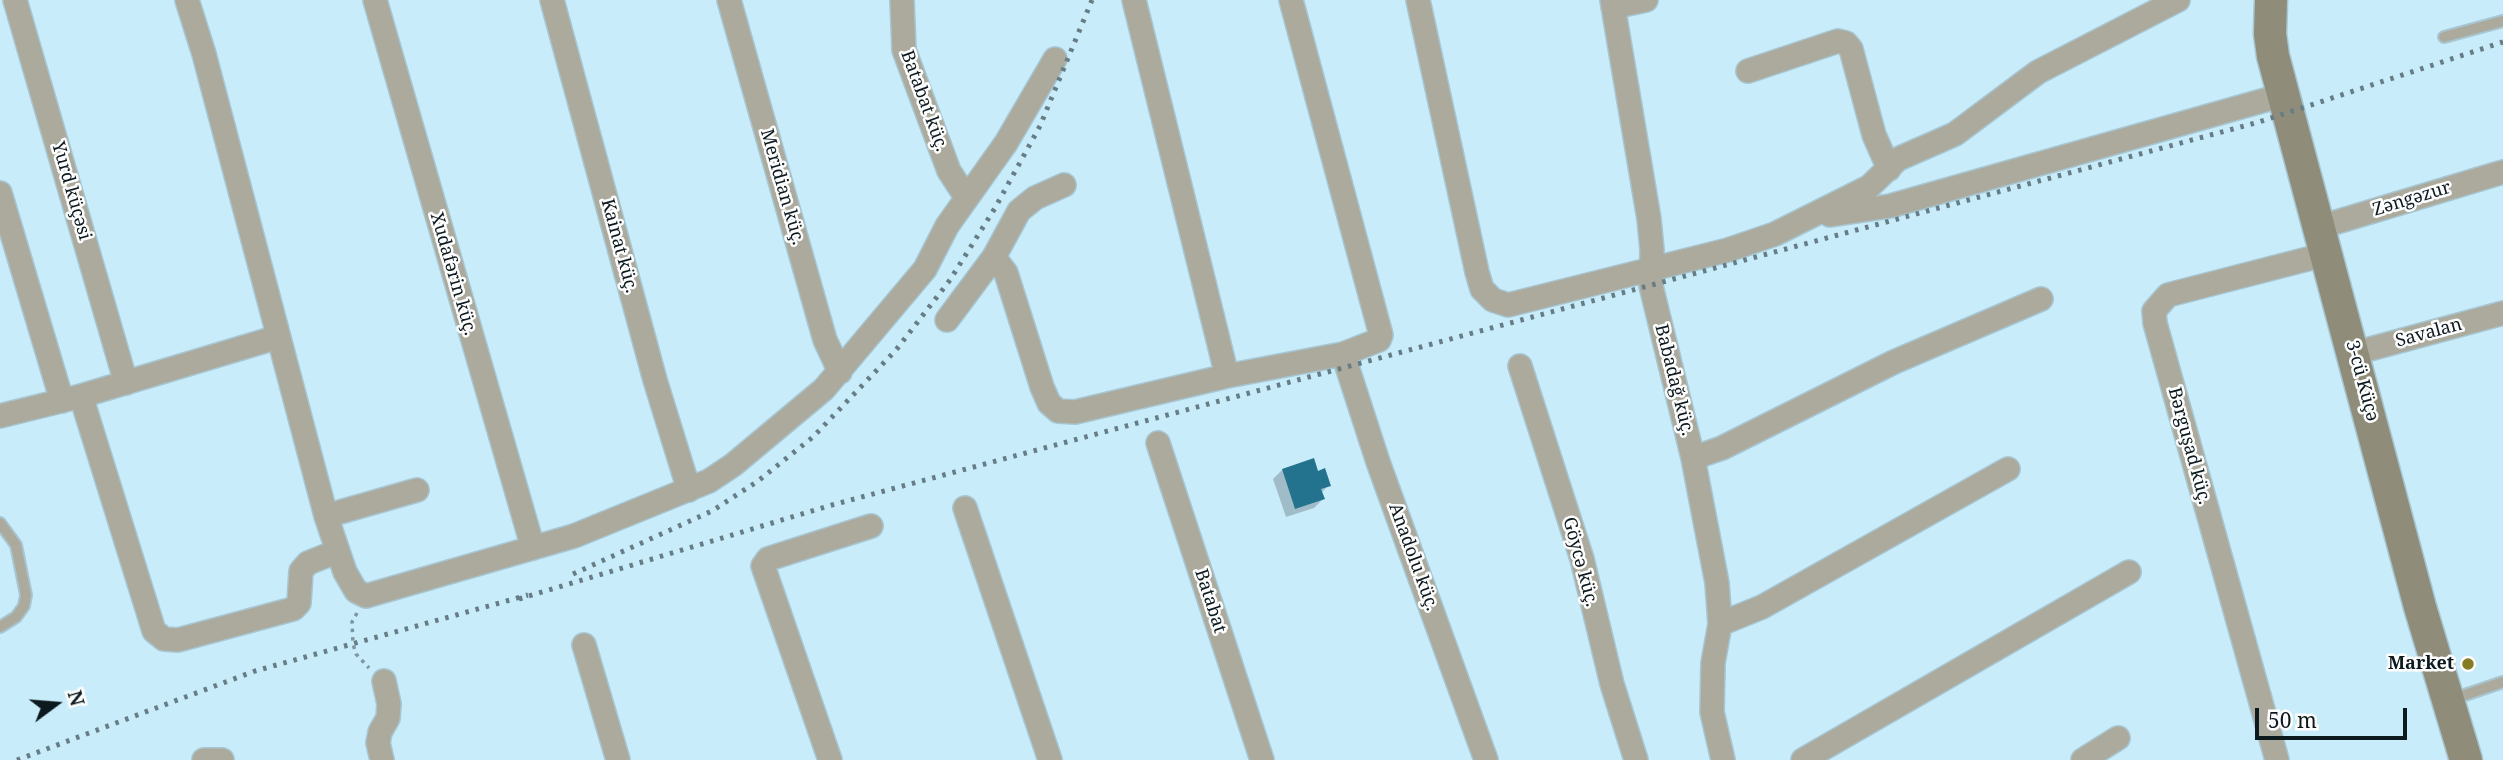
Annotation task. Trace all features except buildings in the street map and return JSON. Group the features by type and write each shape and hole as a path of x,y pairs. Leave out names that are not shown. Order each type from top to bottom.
{"street":[{"name":"Yurd küçəsi","path":"15,0 126,383"},
{"path":"187,0 204,54 326,516 356,591 366,596 574,536 689,490 733,464 824,389 925,269 966,197 1006,143 1055,59"},
{"name":"Xudafərin küç.","path":"375,0 533,548"},
{"name":"Kainat küç.","path":"552,0 663,407 689,490"},
{"name":"Meridian küç.","path":"729,0 825,340 840,372"},
{"name":"Batabat küç.","path":"902,0 904,50 950,171 966,197"},
{"path":"1134,0 1227,376"},
{"path":"994,257 1006,273 1042,387 1049,403 1058,411 1075,412 1227,376 1343,354 1374,343 1381,335 1291,0"},
{"path":"1418,0 1482,289 1493,300 1508,305 1727,250 1775,234 1869,187 1898,159 1955,134 2038,72 2178,0"},
{"path":"1612,3 1646,0"},
{"name":"3-cü Küçə","path":"2272,0 2270,34 2283,95 2355,353 2420,607 2466,760"},
{"name":"Babadağ küç.","path":"1612,3 1649,219 1654,302 1693,458 1717,583 1720,624 1713,663 1712,712 1723,760"},
{"path":"1748,71 1838,41 1846,43 1851,49 1874,135 1889,169"},
{"path":"1807,218 1891,206 2283,95"},
{"name":"Zəngəzur","path":"2324,241 2503,172"},
{"path":"947,320 994,257 1019,211 1035,198 1064,185"},
{"path":"0,193 154,631 164,639 178,640 293,609 299,603 301,571 308,563 338,551"},
{"name":"Bərguşad küç.","path":"2277,760 2155,323 2154,311 2168,295 2324,241"},
{"path":"1693,458 1722,448 1894,362 2041,299"},
{"name":"Savalan","path":"2355,353 2503,313"},
{"path":"0,416 126,383 278,337"},
{"name":"Anadolu küç.","path":"1343,354 1383,475 1486,760"},
{"name":"Göycə küç.","path":"1521,366 1581,559 1612,684 1636,760"},
{"name":"Batabat","path":"1158,443 1262,760"},
{"path":"1720,624 1762,607 2008,469"},
{"path":"326,516 417,490"},
{"path":"965,508 1050,760"},
{"path":"831,760 763,566 768,559 871,526"},
{"path":"1803,760 2129,572"},
{"path":"584,645 618,760"},
{"path":"382,760 378,743 380,732 388,718 389,704 384,681"},
{"path":"2083,760 2118,738"},
{"path":"204,760 222,760"}],"lane":[{"path":"2444,37 2503,21"},
{"path":"0,523 16,545 26,595 24,606 16,617 0,627"},
{"path":"2450,700 2503,682"}],"path":[{"path":"366,596 352,622 351,635 356,654 384,681"}],"railway":[{"path":"573,574 712,511 758,481 813,437 896,350 950,280 995,208 1040,126 1092,0"},
{"path":"519,599 832,505 2259,122 2503,42"},
{"path":"17,760 255,671 528,595"}],"place":[{"name":"Market","path":"2468,664"}]}
